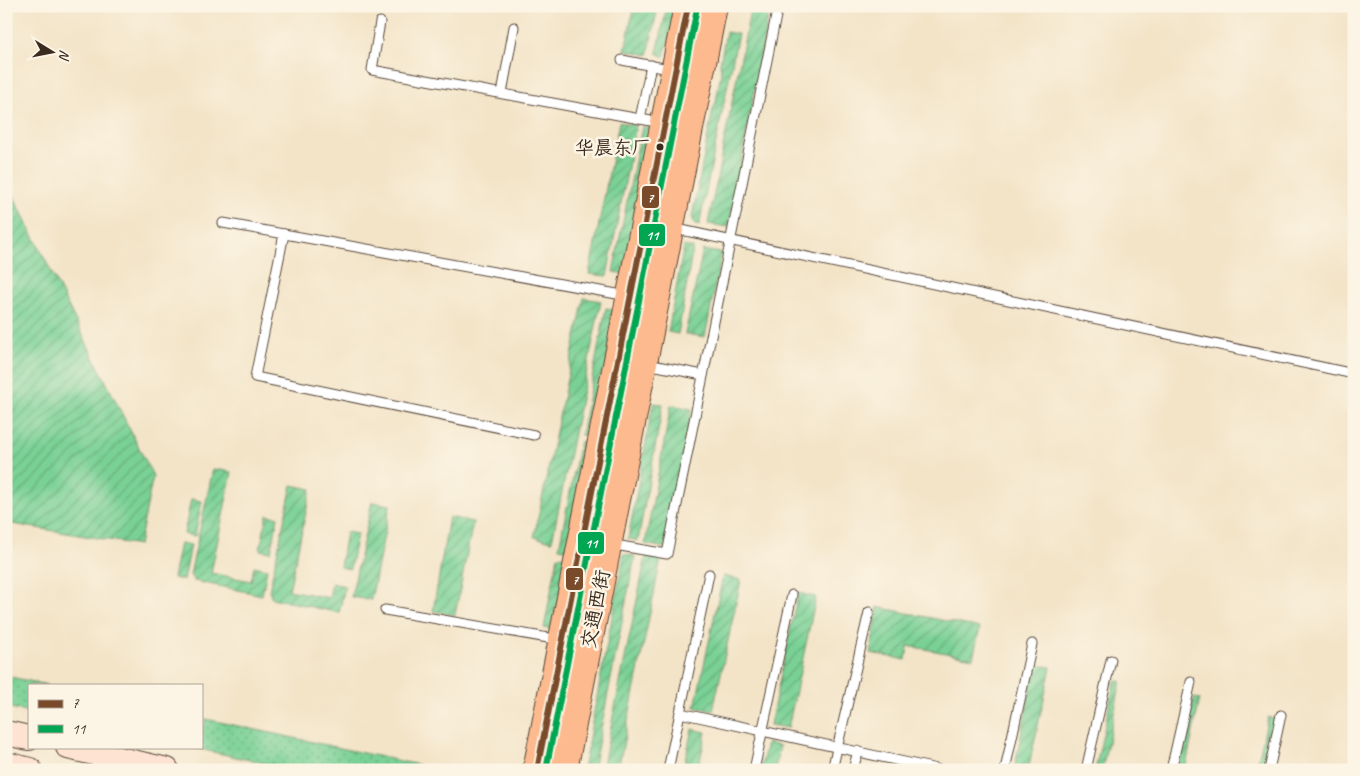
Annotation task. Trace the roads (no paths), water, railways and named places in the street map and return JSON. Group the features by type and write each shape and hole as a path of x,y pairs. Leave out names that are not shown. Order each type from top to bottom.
{"main road":[{"name":"交通西街","path":"563,770 670,228 663,68 688,6"},
{"name":"交通西街","path":"537,770 665,124 713,6"},
{"path":"6,733 28,738"},
{"path":"72,748 167,770"},
{"path":"6,764 30,770"}],"lane":[{"path":"608,544 667,554 778,6"},
{"path":"380,22 372,70 665,124"},
{"path":"502,93 514,27"},
{"path":"622,60 663,68"},
{"path":"223,223 630,297"},
{"path":"670,228 1354,374"},
{"path":"284,234 255,377 534,435"},
{"path":"643,363 703,375"},
{"path":"668,770 709,574"},
{"path":"754,770 792,595"},
{"path":"385,610 562,640"},
{"path":"832,770 869,612"},
{"path":"1005,770 1032,644"},
{"path":"1086,770 1111,660"},
{"path":"1171,770 1191,682"},
{"path":"680,713 942,770"},
{"path":"1269,770 1281,715"},
{"path":"853,770 858,751"}],"place":[{"name":"华晨东厂","path":"660,147"}]}
